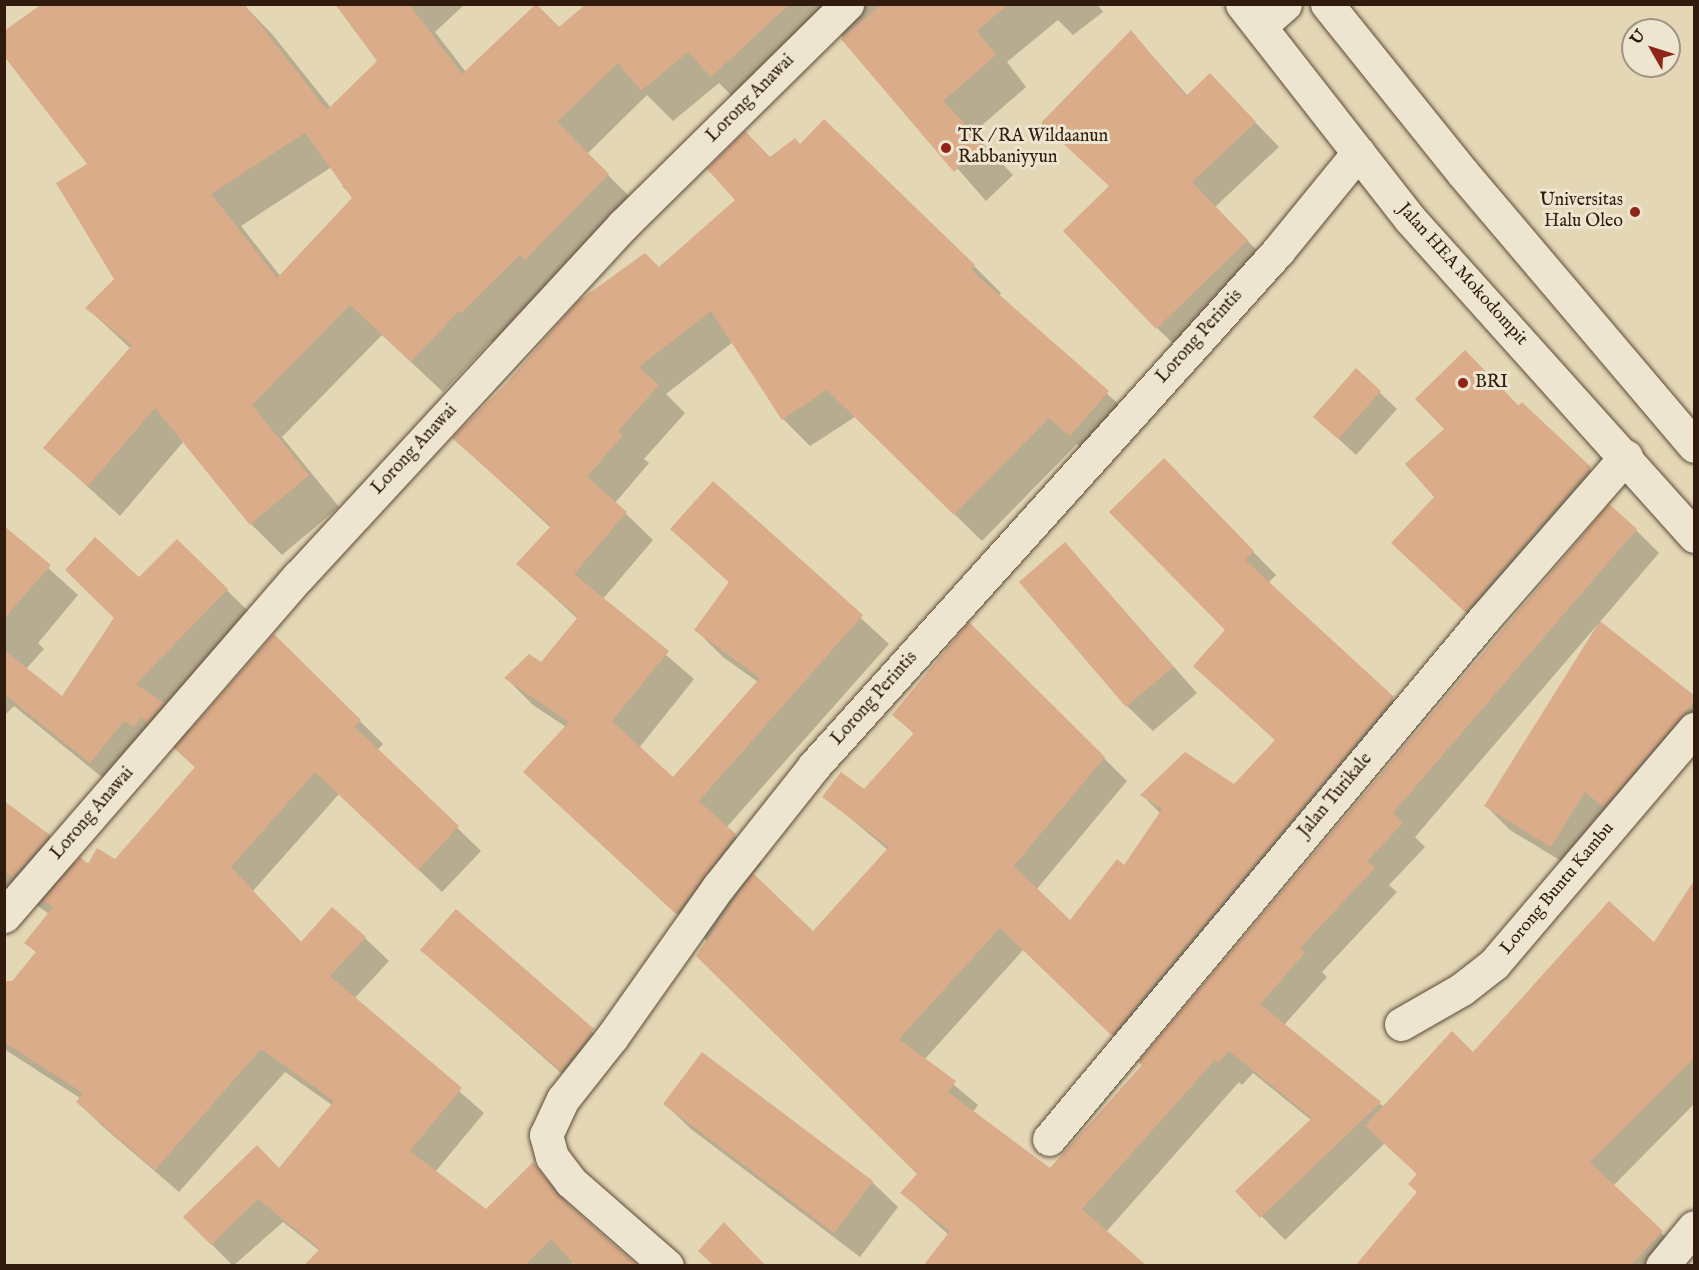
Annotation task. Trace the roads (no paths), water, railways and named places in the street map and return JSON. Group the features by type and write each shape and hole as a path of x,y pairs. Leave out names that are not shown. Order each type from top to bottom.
{"street":[{"name":"Lorong Anawai","path":"4,916 307,567 623,225 848,4"},
{"path":"1251,15 1285,4"},
{"path":"1327,4 1462,172 1695,446"},
{"name":"Jalan HEA Mokodompit","path":"1251,15 1410,219 1626,456 1695,536"},
{"name":"Lorong Perintis","path":"667,1266 571,1182 552,1157 546,1135 563,1099 612,1038 719,886 814,766 1278,251 1358,153"},
{"name":"Jalan Turikale","path":"1049,1140 1626,456"},
{"name":"Lorong Buntu Kambu","path":"1401,1024 1462,989 1494,964 1695,729"},
{"path":"1662,1266 1695,1227"}],"place":[{"name":"TK / RA Wildaanun Rabbaniyyun","path":"946,148"},
{"name":"Universitas Halu Oleo","path":"1635,212"},
{"name":"BRI","path":"1463,383"}]}
